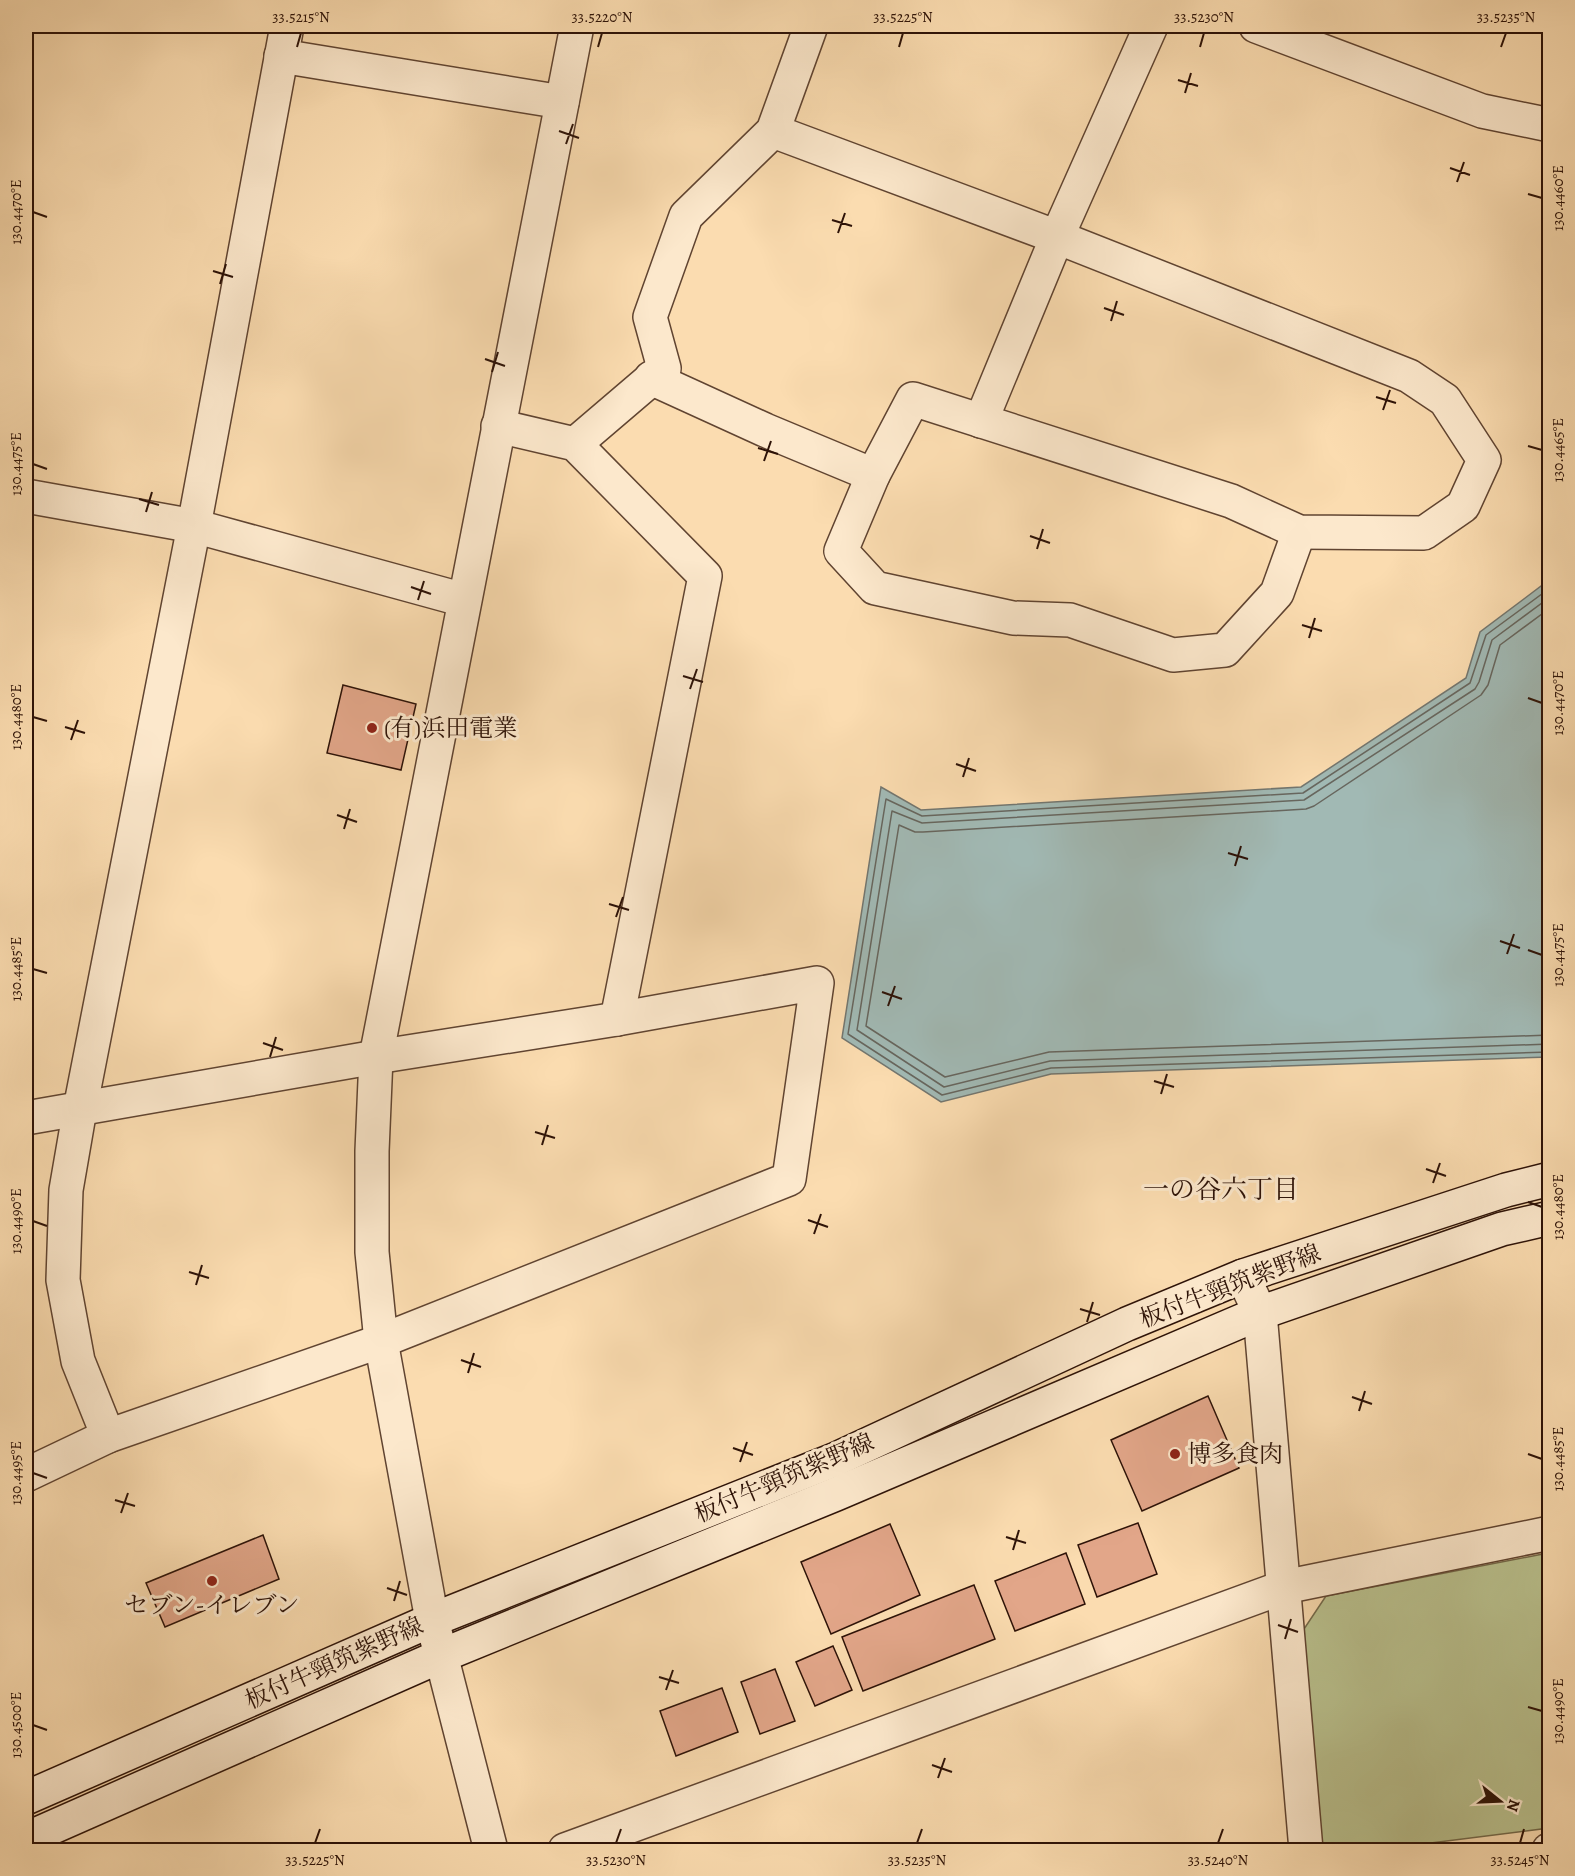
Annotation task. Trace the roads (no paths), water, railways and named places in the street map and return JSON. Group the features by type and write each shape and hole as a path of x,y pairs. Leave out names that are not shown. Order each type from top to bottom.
{"street":[{"path":"491,1851 432,1620 381,1341 372,1252 372,1151 376,1057 577,26"},
{"path":"575,444 664,368 650,317 686,216 773,131 811,26"},
{"path":"981,421 1057,237 1151,26"},
{"path":"1256,26 1482,111 1550,125"},
{"path":"108,1436 78,1361 63,1280 66,1190 194,526 284,41 562,102"},
{"path":"773,131 1057,237 1409,376 1445,400 1484,460 1463,506 1424,533 1299,532 1231,501 913,399 873,475 841,551 875,588 1013,618 1070,620 1173,655 1225,650 1277,593 1299,532"},
{"path":"651,378 765,430 873,475"},
{"path":"498,426 575,444 705,576 617,1019"},
{"path":"26,496 194,526 464,600"},
{"path":"26,1118 376,1057 617,1019 817,983 789,1179 381,1341 108,1436 26,1475"},
{"name":"板付牛頸筑紫野線","path":"26,1798 432,1620 834,1460 1127,1324 1243,1276 1506,1190 1550,1179"},
{"name":"板付牛頸筑紫野線","path":"26,1839 442,1655 836,1494 1260,1313 1502,1229 1550,1218"},
{"path":"1243,1276 1260,1313 1306,1851"},
{"path":"565,1851 1284,1587 1550,1533"}],"water":[{"path":"1549,580 1549,1057 1051,1074 941,1102 842,1038 881,787 921,810 1301,787 1466,678 1480,632"}],"place":[{"name":"(有)浜田電業","path":"372,728"},
{"name":"博多食肉","path":"1175,1454"},
{"name":"セブン-イレブン","path":"212,1581"}],"district":[{"name":"一の谷六丁目","path":"1221,1189"}]}
